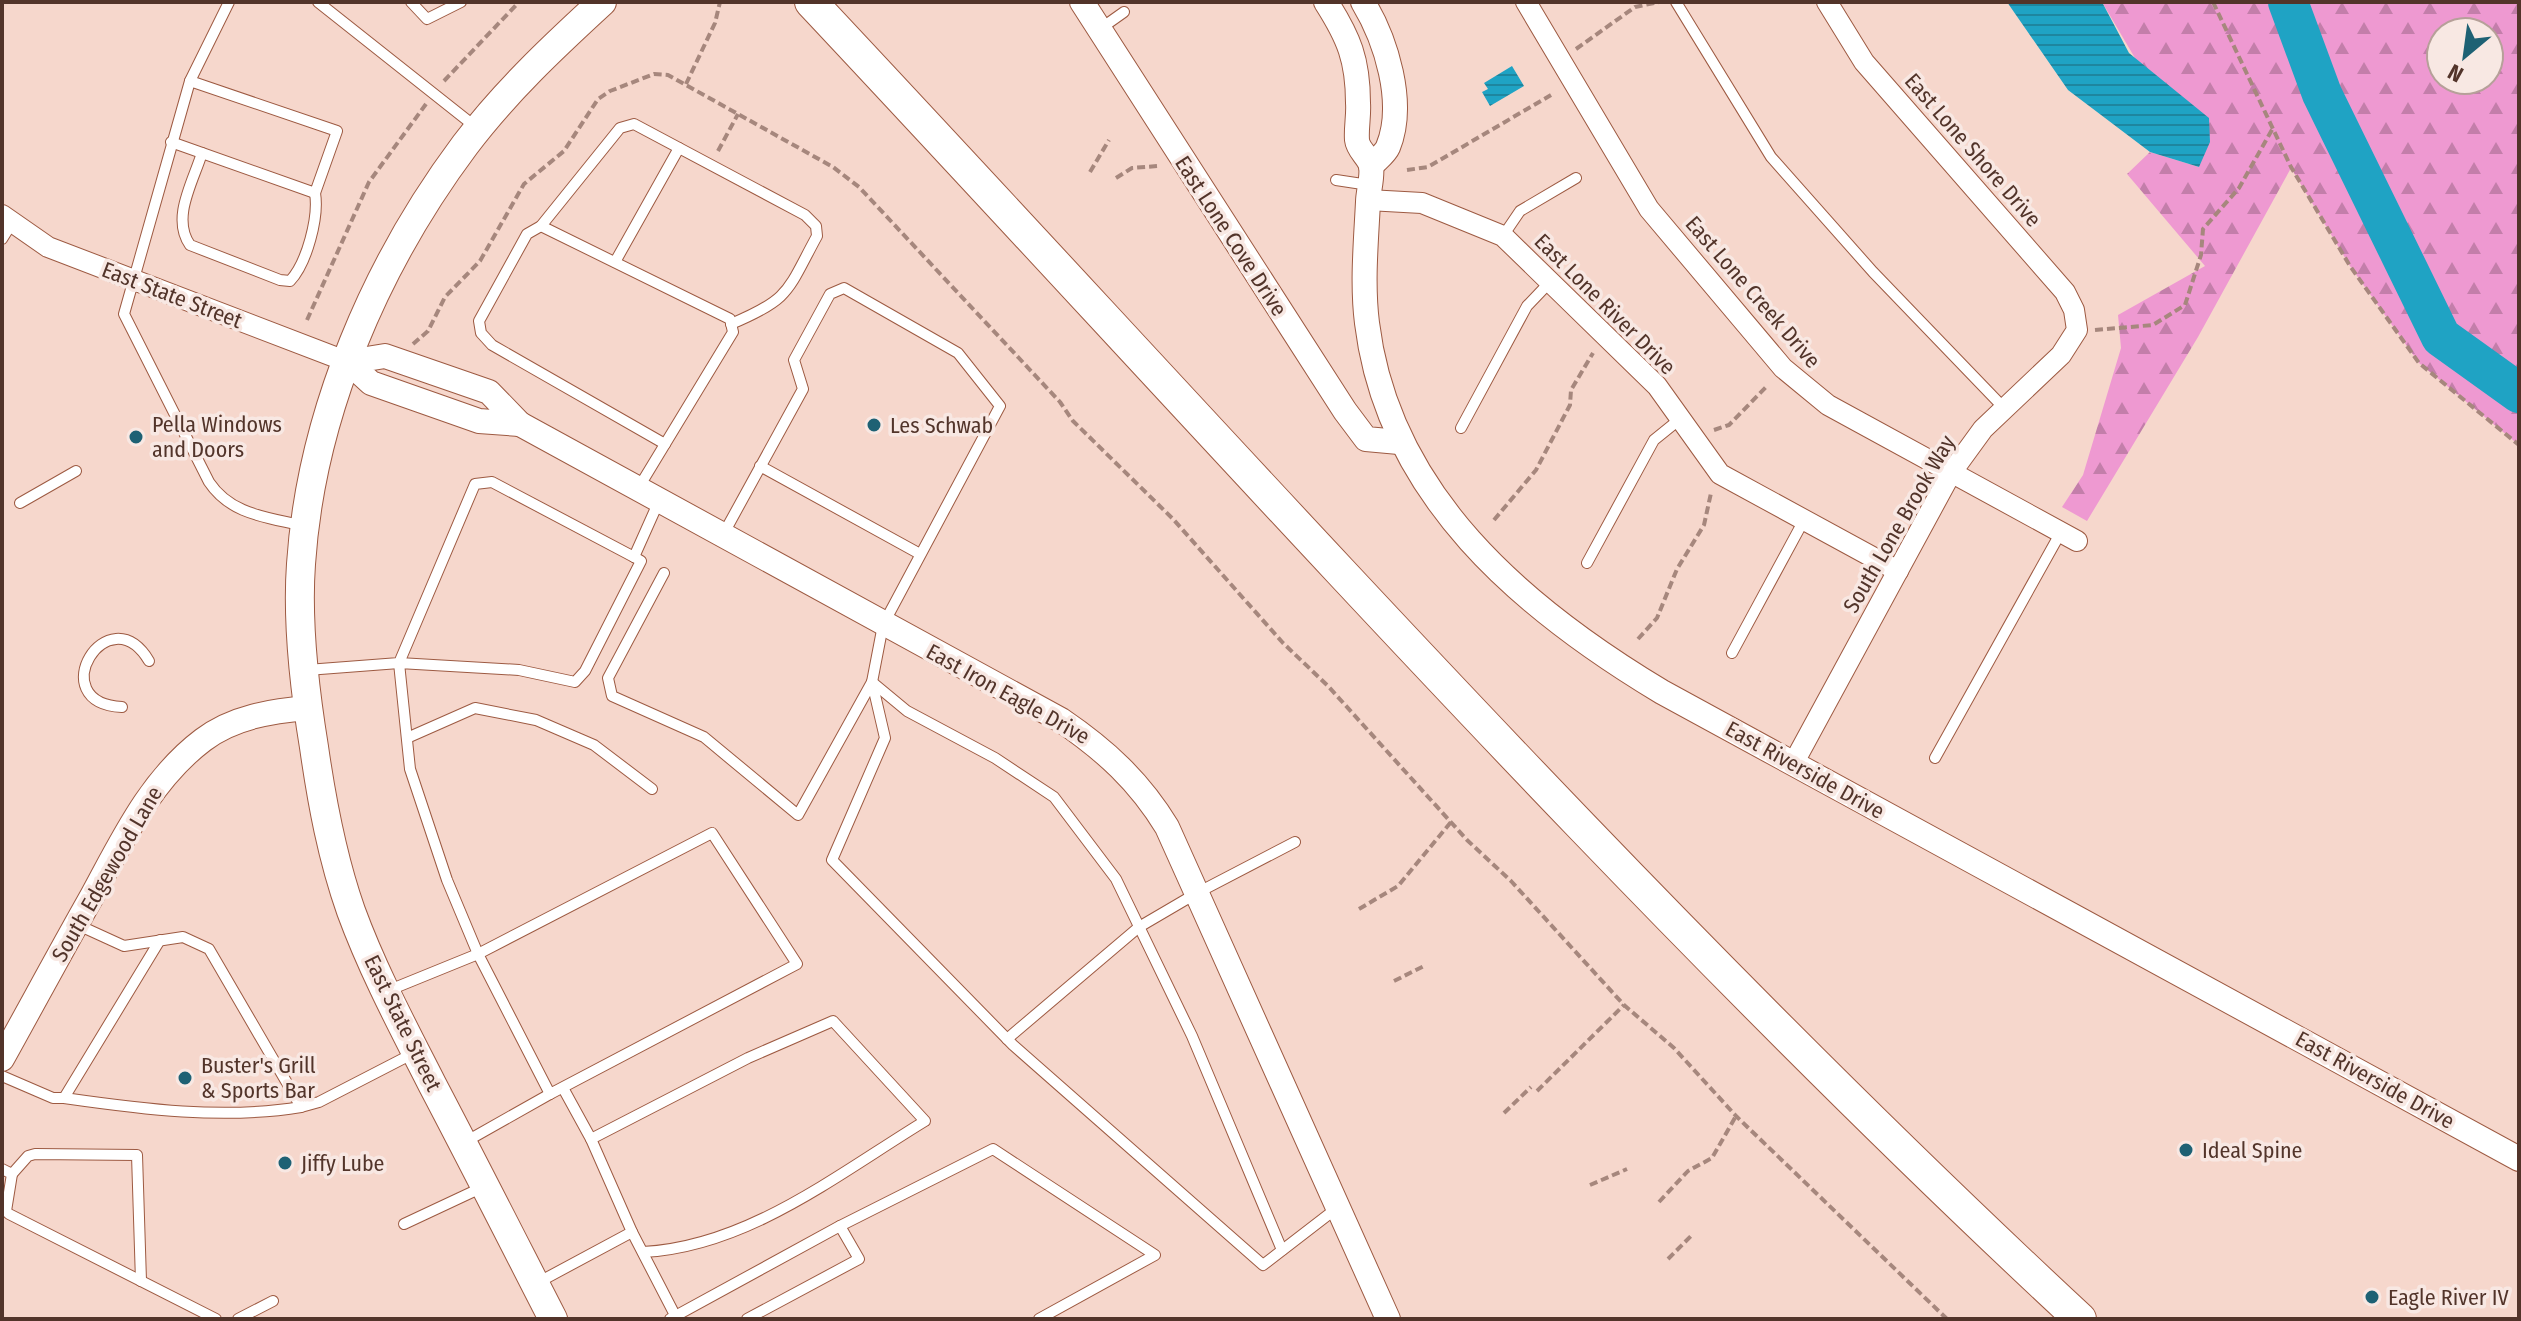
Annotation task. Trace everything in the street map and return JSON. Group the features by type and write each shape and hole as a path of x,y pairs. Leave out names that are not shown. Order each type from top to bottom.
{"highway":[{"path":"811,2 1634,882 1874,1123 2080,1319"}],"main road":[{"path":"308,708 300,566 330,413 365,316 397,251 433,190 478,129 513,88 602,2"},
{"name":"East State Street","path":"308,708 333,849 354,919 416,1052 553,1319"}],"street":[{"name":"East Lone Cove Drive","path":"1082,2 1345,411 1366,439 1399,442"},
{"name":"East Riverside Drive","path":"1326,2 1350,40 1359,102 1357,143 1369,184 1364,292 1382,396 1399,442 1441,510 1476,550 1559,624 1662,692 2519,1159"},
{"name":"East Riverside Drive","path":"1363,2 1390,68 1394,109 1387,148 1369,184"},
{"name":"East Lone Creek Drive","path":"1526,2 1649,209 1783,368 1828,405 2069,537"},
{"name":"East Lone Shore Drive","path":"1827,2 1864,62 2065,292 2074,310 2077,330"},
{"name":"East Lone River Drive","path":"1369,184 1503,236 1657,386 1720,474 1898,571"},
{"name":"East State Street","path":"5,226 48,247 348,362"},
{"name":"South Lone Brook Way","path":"1793,764 1951,473 2003,407 2061,355 2077,330"},
{"name":"East Iron Eagle Drive","path":"348,362 371,383 479,421 520,424 1061,720 1102,748 1153,803 1197,893 1388,1319"},
{"name":"South Edgewood Lane","path":"2,1059 140,808 172,768 205,738 228,726 273,711 308,708"}],"lane":[{"path":"229,2 190,81 124,314 128,327 221,500 236,509 306,527"},
{"path":"318,2 478,129"},
{"path":"411,2 427,19 461,2"},
{"path":"1676,2 1771,157 1873,272 2003,407"},
{"path":"1100,30 1124,12"},
{"path":"190,81 337,131 315,193 317,207 298,272 290,281 280,280 190,245 182,233 182,215 202,153"},
{"path":"665,444 492,345 481,333 479,321 527,234 541,226 620,128 634,124 805,215 816,226 817,236 785,296 769,308 731,324"},
{"path":"171,142 315,193"},
{"path":"615,262 679,148"},
{"path":"1503,236 1520,211 1576,178"},
{"path":"1336,180 1369,184"},
{"path":"541,226 730,319 733,332 665,444 634,557"},
{"path":"1461,428 1527,306 1549,283"},
{"path":"664,573 608,678 612,696 704,737 798,815 872,682 883,625 1000,406 958,353 844,288 830,294 794,360 803,389 723,535"},
{"path":"1587,563 1654,440 1680,419"},
{"path":"760,466 920,554"},
{"path":"20,503 76,471"},
{"path":"304,671 399,663 519,670 575,682 585,671 641,561 492,482 475,484 399,663 410,769 442,867 478,954 550,1094"},
{"path":"1732,653 1804,520"},
{"path":"1935,758 2069,537"},
{"path":"122,707 100,702 85,684 83,673 91,651 111,640 123,640 134,644 149,661"},
{"path":"872,682 907,711 995,758 1054,797 1116,879 1192,1036 1282,1250"},
{"path":"872,682 885,738 832,860 1007,1039 1263,1265 1337,1208"},
{"path":"407,738 475,708 536,720 594,745 652,789"},
{"path":"386,991 478,954 712,833 797,964 463,1143"},
{"path":"1007,1039 1139,927 1295,842"},
{"path":"76,925 124,946 183,937 209,949 301,1107"},
{"path":"64,1098 160,940"},
{"path":"591,1139 748,1058 833,1021 925,1121 762,1220 677,1250 643,1252"},
{"path":"2,1076 53,1098 122,1106 261,1114 319,1102 416,1052"},
{"path":"563,1088 591,1139 674,1318 840,1226 993,1149 1155,1255 1039,1319"},
{"path":"141,1281 137,1155 35,1154 7,1172 7,1213 141,1281 216,1319"},
{"path":"404,1224 485,1186"},
{"path":"747,1319 859,1259 840,1226"},
{"path":"535,1284 632,1232"},
{"path":"238,1319 273,1301"}],"path":[{"path":"307,320 369,182 434,93 477,43 519,2"},
{"path":"686,85 715,23 720,2"},
{"path":"1560,58 1635,7 1659,2"},
{"path":"2213,2 2273,128 2350,266 2419,363 2519,445"},
{"path":"408,352 428,331 445,297 480,261 524,184 564,151 603,94 654,74 668,75 833,167 859,187 1060,402 1073,421 1173,519 1624,1005 1674,1048 1736,1116 1947,1319"},
{"path":"1407,170 1428,167 1551,95"},
{"path":"710,165 738,114"},
{"path":"2077,330 2153,325 2185,305 2201,255 2203,229 2239,188 2273,128"},
{"path":"1090,172 1109,140"},
{"path":"1116,178 1132,168 1157,166"},
{"path":"1494,520 1536,470 1570,405 1571,390 1595,350"},
{"path":"1709,433 1729,425 1767,386"},
{"path":"1638,639 1657,618 1677,569 1704,525 1715,486"},
{"path":"1359,909 1398,886 1451,822"},
{"path":"1394,981 1426,965"},
{"path":"1537,1091 1624,1005"},
{"path":"1504,1113 1531,1087"},
{"path":"1659,1202 1688,1171 1712,1158 1736,1116"},
{"path":"1590,1185 1627,1169"},
{"path":"1668,1259 1692,1235"}],"green space":[{"path":"2102,2 2519,2 2519,445 2419,363 2350,266 2291,168 2198,337 2087,521 2062,507 2083,475 2121,348 2118,315 2205,266 2127,174 2150,152 2199,167"}],"water":[{"path":"2007,2 2102,2 2129,53 2209,118 2210,142 2199,167 2150,152 2068,90"},
{"path":"1512,66 1524,86 1490,106 1482,92 1488,89 1484,83"}],"waterway":[{"path":"2288,2 2322,94 2441,337 2519,393"}],"place":[{"name":"Les Schwab","path":"874,425"},
{"name":"Pella Windows and Doors","path":"136,437"},
{"name":"Buster's Grill & Sports Bar","path":"185,1078"},
{"name":"Ideal Spine","path":"2186,1150"},
{"name":"Jiffy Lube","path":"285,1163"},
{"name":"Eagle River IV","path":"2372,1297"}]}
